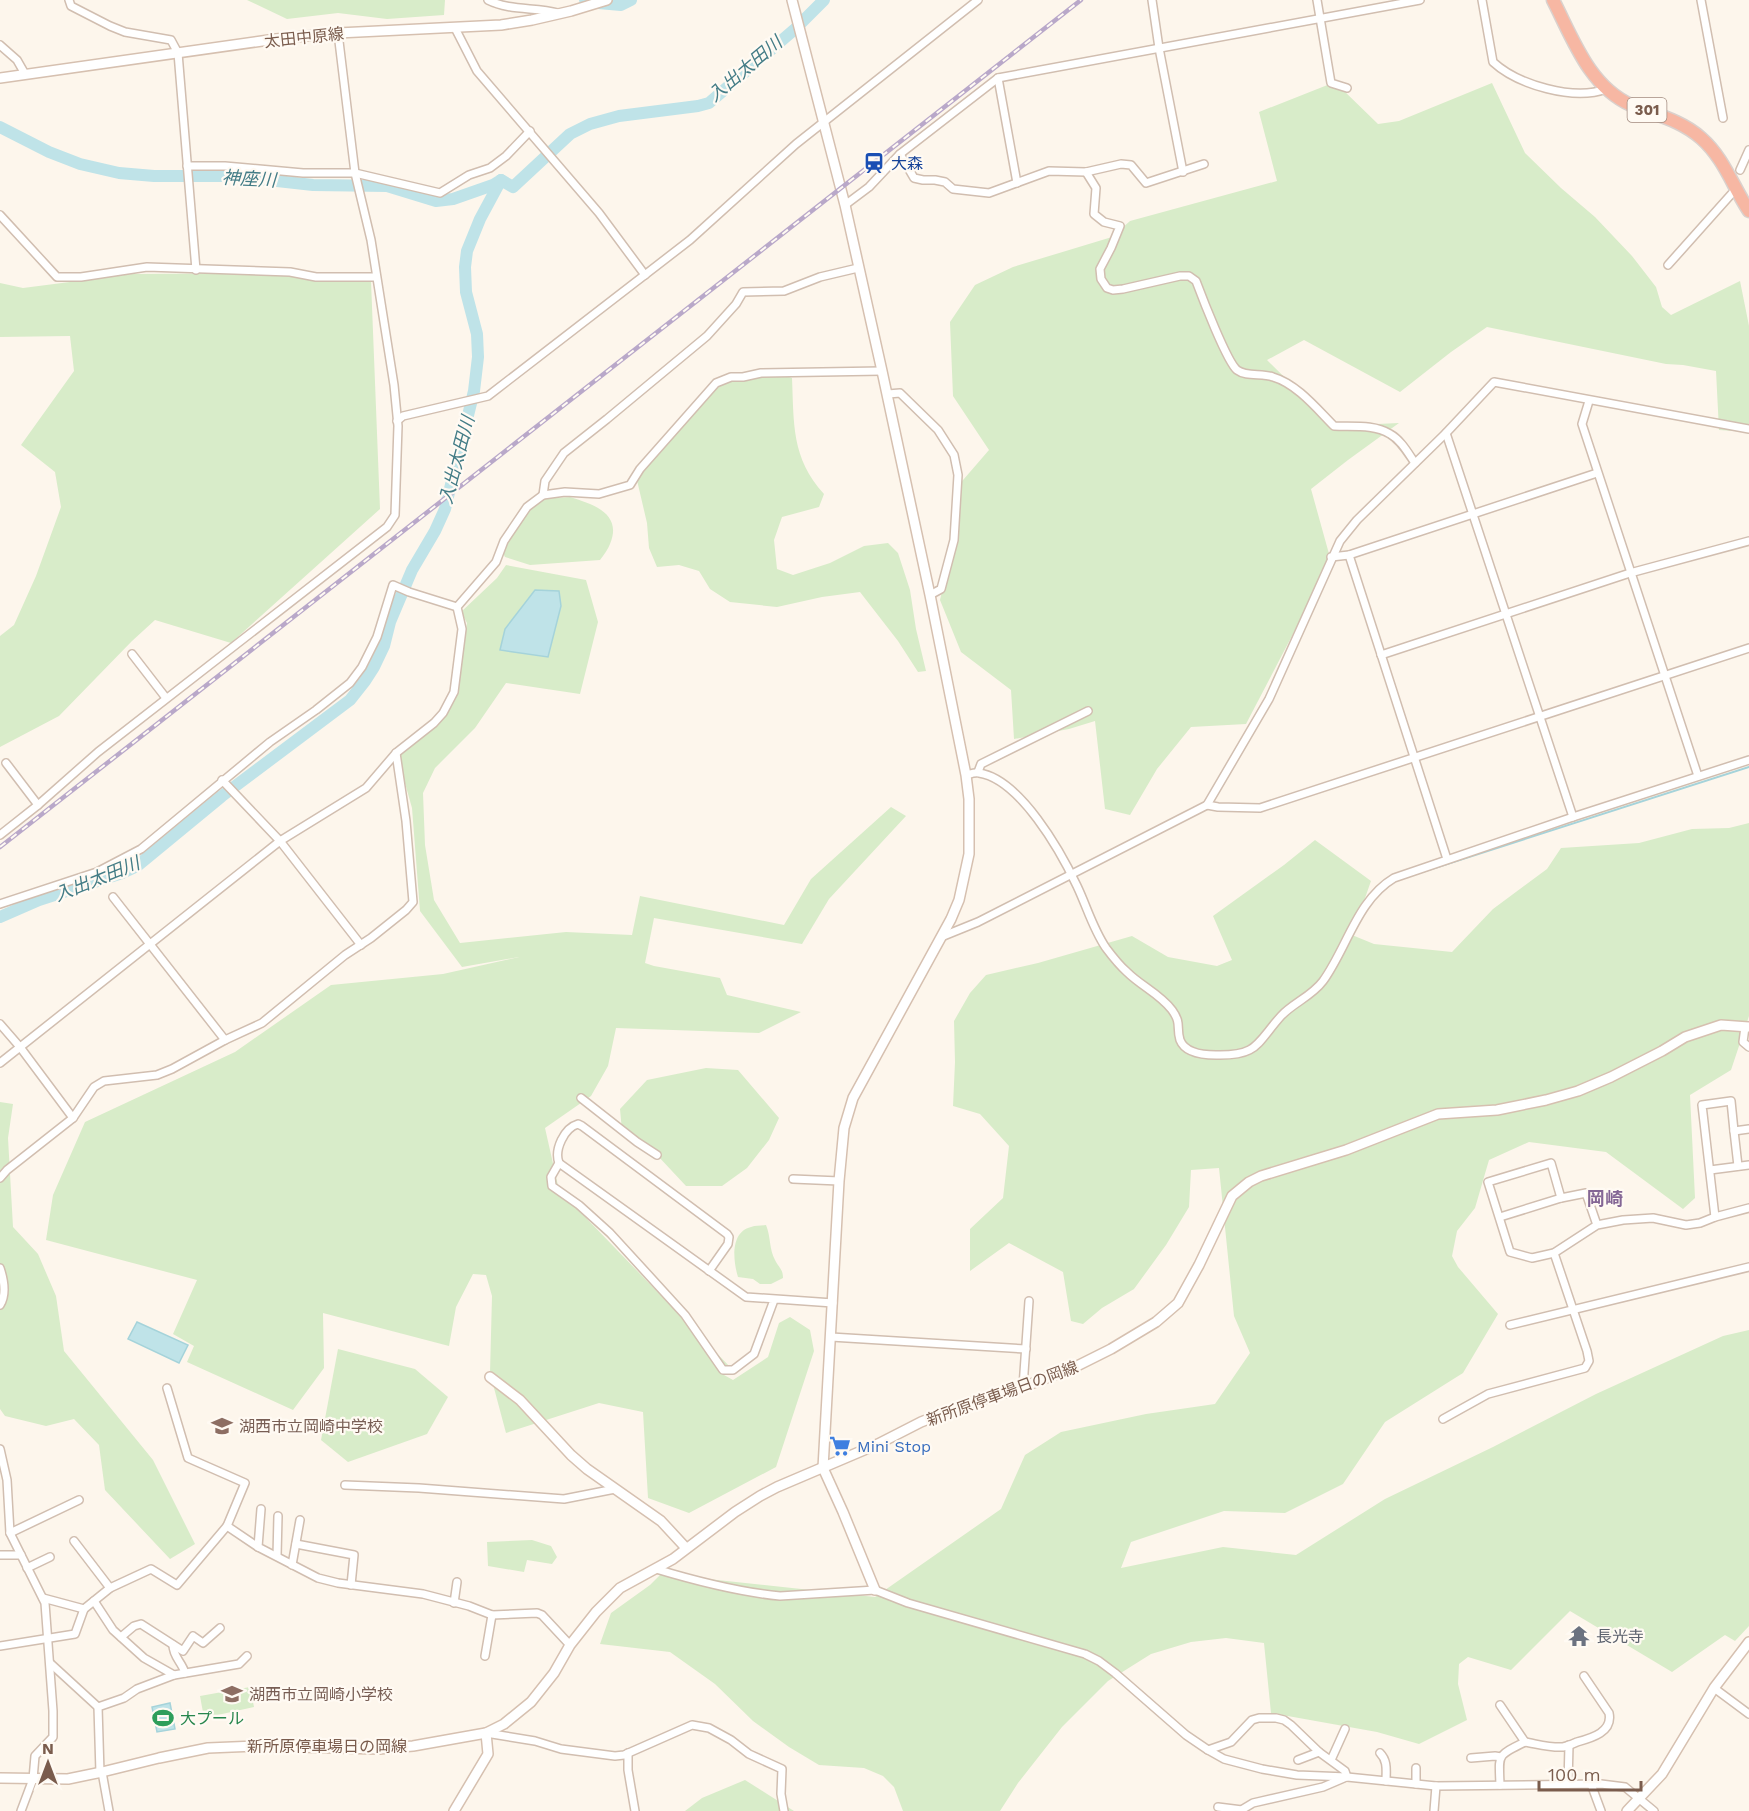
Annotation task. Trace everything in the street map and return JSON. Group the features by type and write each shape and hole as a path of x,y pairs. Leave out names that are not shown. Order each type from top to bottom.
{"highway":[{"name":"301","path":"1553,0 1583,60 1599,81 1631,104 1671,119 1694,132 1719,157 1735,190 1749,211"}],"main road":[{"name":"太田中原線","path":"0,78 276,39 338,33 501,26 532,21 589,3 608,0"},
{"path":"792,0 845,205 888,394 969,799 969,854 959,900 853,1098 844,1128 823,1468 875,1590"},
{"name":"新所原停車場日の岡線","path":"0,1778 68,1779 208,1748 257,1746 379,1749 486,1734 504,1724 531,1702 554,1673 570,1645 596,1612 620,1588 673,1559 760,1496 878,1444 921,1422 1075,1367 1156,1322 1178,1304 1232,1196 1249,1182 1261,1176 1346,1150 1438,1114 1497,1110 1578,1091 1611,1077 1685,1037 1721,1025 1747,1027"},
{"path":"490,1377 519,1400 571,1455 662,1521 686,1548"},
{"path":"1627,1811 1662,1774 1714,1688 1749,1642"},
{"path":"454,1811 488,1754 486,1734"}],"street":[{"path":"69,0 71,6 110,26 125,32 171,40 175,44 178,53 196,270"},
{"path":"488,0 516,9 541,9 560,14"},
{"path":"397,421 403,416 488,396 690,240 796,144 978,0"},
{"path":"1152,0 1183,172"},
{"path":"1317,0 1330,83 1347,88"},
{"path":"845,205 869,187 900,154 998,78 1420,0"},
{"path":"1482,0 1493,62 1497,66 1526,81 1549,89 1595,93 1606,88"},
{"path":"1701,0 1723,118"},
{"path":"455,28 477,71 599,213 645,275"},
{"path":"0,835 98,752 387,527 395,514 397,421 394,385 371,240 355,173 338,33"},
{"path":"0,45 16,60 25,74"},
{"path":"998,78 1017,183"},
{"path":"187,165 303,173 355,173 440,193 469,176 490,168 506,156 530,131"},
{"path":"1740,170 1749,150"},
{"path":"900,154 914,178 945,182 953,189 989,193 1049,171 1086,172 1121,164 1131,165 1146,183 1204,164"},
{"path":"1086,172 1096,188 1094,214 1104,222 1120,225 1112,248 1100,269 1101,279 1107,288 1123,289 1172,277 1189,276 1196,281 1225,351 1238,371 1271,376 1281,380 1299,393 1334,426 1360,426 1392,435 1415,463"},
{"path":"1668,264 1735,190"},
{"path":"0,215 57,277 81,277 147,267 290,272 316,277 376,277"},
{"path":"543,495 545,481 564,453 707,336 736,304 743,292 784,291 858,268"},
{"path":"457,608 496,562 504,541 527,507 543,495 566,492 599,494 630,485 640,470 716,383 731,377 761,373 882,371"},
{"path":"941,937 978,922 1207,805 1269,699 1340,541 1357,520 1446,433 1494,382 1749,429"},
{"path":"888,394 900,393 938,430 954,455 958,475 954,540 941,589 930,595"},
{"path":"1589,401 1582,424 1698,776"},
{"path":"1446,433 1573,817"},
{"path":"1331,557 1348,555 1597,473"},
{"path":"1381,655 1630,573 1749,541"},
{"path":"1348,555 1447,859"},
{"path":"0,904 97,872 141,849 222,780 350,683 362,667 376,637 393,585 457,608"},
{"path":"0,1063 280,841 366,788 396,753 434,723 443,713 454,692 462,629 457,608"},
{"path":"1207,805 1260,808 1749,648"},
{"path":"132,654 166,699"},
{"path":"978,772 981,764 1088,711"},
{"path":"0,1178 73,1118 94,1087 104,1081 157,1075 262,1023 406,910 413,902 406,821 396,753"},
{"path":"966,775 978,772 1009,786 1045,829 1071,875 1094,929 1107,950 1127,972 1164,1001 1173,1011 1179,1022 1180,1040 1183,1045 1190,1050 1209,1055 1234,1056 1250,1051 1260,1043 1282,1015 1322,983 1370,899 1382,885 1394,878 1749,760"},
{"path":"6,763 38,805"},
{"path":"222,780 280,841 361,945"},
{"path":"112,897 225,1040"},
{"path":"0,1024 73,1118"},
{"path":"1747,1027 1743,1042 1749,1047"},
{"path":"580,1098 657,1155"},
{"path":"1715,1217 1702,1106 1731,1101 1738,1166"},
{"path":"709,1271 728,1244 727,1234 582,1126 573,1125 558,1148 557,1155 560,1163 732,1289 746,1297 833,1303"},
{"path":"1734,1131 1749,1129"},
{"path":"560,1163 551,1177 552,1186 579,1205 610,1233 685,1315 723,1370 733,1370 754,1354 774,1300"},
{"path":"1561,1198 1551,1163 1488,1182 1510,1252 1532,1258 1554,1253 1597,1225 1653,1218 1686,1226 1749,1208"},
{"path":"1710,1170 1749,1165"},
{"path":"793,1179 839,1181"},
{"path":"1500,1217 1561,1198 1586,1193 1597,1225"},
{"path":"1443,1419 1488,1394 1586,1368 1589,1361 1587,1351 1554,1253"},
{"path":"1510,1325 1749,1267"},
{"path":"0,1268 4,1290 3,1302 0,1305"},
{"path":"1023,1387 1029,1301"},
{"path":"831,1337 1026,1349"},
{"path":"0,1646 75,1634 84,1609 110,1588 151,1569 177,1585 227,1526 246,1483 188,1458 167,1388"},
{"path":"0,1449 7,1480 10,1533 45,1603 51,1663 53,1737 35,1756 33,1779 21,1811"},
{"path":"345,1485 564,1498 615,1489"},
{"path":"10,1533 79,1500"},
{"path":"258,1547 261,1509"},
{"path":"277,1557 278,1516"},
{"path":"292,1565 300,1520"},
{"path":"227,1526 258,1547 322,1580 423,1594 492,1615 537,1613 542,1615 570,1645"},
{"path":"74,1541 110,1588"},
{"path":"296,1544 354,1555 351,1585"},
{"path":"0,1555 21,1555"},
{"path":"27,1568 50,1557"},
{"path":"656,1569 711,1584 766,1595 875,1590 908,1603 1033,1638 1092,1658 1115,1673 1186,1735 1224,1759 1280,1773 1436,1786 1591,1784 1625,1787 1654,1811"},
{"path":"454,1602 457,1582"},
{"path":"43,1598 84,1609"},
{"path":"94,1601 113,1630 144,1658 174,1675"},
{"path":"485,1656 492,1615"},
{"path":"121,1637 134,1626 141,1624 183,1651"},
{"path":"176,1659 193,1636 203,1643 220,1628"},
{"path":"173,1645 173,1652 176,1659 183,1665 185,1673"},
{"path":"98,1707 174,1675 239,1664 247,1656"},
{"path":"51,1663 98,1707 101,1772 109,1811"},
{"path":"1500,1785 1499,1759 1506,1751 1525,1742 1564,1747 1600,1733 1608,1726 1611,1716 1584,1676"},
{"path":"1714,1688 1749,1714"},
{"path":"1500,1705 1525,1742"},
{"path":"1208,1750 1231,1742 1252,1720 1271,1718 1284,1720 1319,1752 1345,1771 1347,1777"},
{"path":"486,1734 536,1741 561,1749 615,1756 628,1753 692,1725 709,1728 731,1740 749,1754 782,1769 781,1794 784,1811"},
{"path":"1331,1760 1345,1729"},
{"path":"1568,1784 1569,1745"},
{"path":"1298,1760 1319,1752"},
{"path":"628,1753 628,1770 635,1811"},
{"path":"1380,1754 1386,1763 1386,1781"},
{"path":"1472,1758 1501,1757"},
{"path":"1416,1768 1416,1784"},
{"path":"1218,1807 1242,1811 1253,1803 1323,1787 1347,1777"},
{"path":"1591,1784 1601,1811"},
{"path":"1434,1811 1436,1786"}],"green space":[{"path":"247,0 445,0 444,15 387,19 338,13 287,19"},
{"path":"1492,83 1525,153 1595,217 1632,256 1656,287 1662,307 1671,315 1740,281 1749,326 1749,432 1719,430 1716,371 1666,364 1487,327 1400,392 1304,340 1267,360 1334,426 1399,423 1311,489 1331,561 1246,724 1191,727 1157,769 1130,815 1105,809 1095,721 1069,729 1014,739 1011,690 961,652 940,600 954,540 957,487 989,450 953,396 950,322 975,285 1013,267 1112,237 1130,221 1277,181 1259,112 1330,84 1340,87 1378,124 1399,121"},
{"path":"293,273 371,281 380,509 231,643 155,620 59,716 0,747 0,636 14,625 36,576 61,507 55,472 21,445 74,371 70,336 0,337 0,283 23,288 132,274"},
{"path":"778,373 792,378 796,439 805,467 824,494 819,507 782,517 774,540 777,569 793,575 830,563 864,546 888,543 898,553 910,590 926,671 918,672 898,641 860,592 822,597 777,607 730,602 710,589 699,571 679,565 657,567 649,548 647,523 636,476 716,383"},
{"path":"570,497 596,507 609,517 613,533 610,544 600,560 530,565 505,557 501,549 514,521 538,499"},
{"path":"506,565 586,580 598,622 580,694 506,683 475,728 435,768 423,793 425,845 434,900 460,943 566,932 632,935 640,896 784,925 811,879 891,807 906,816 829,899 802,944 654,918 645,963 720,978 727,995 801,1012 759,1033 616,1028 608,1066 591,1096 545,1128 559,1190 732,1369 724,1375 733,1380 768,1357 779,1323 790,1317 810,1330 814,1351 776,1467 689,1513 648,1498 643,1412 599,1403 506,1433 490,1373 492,1296 486,1275 473,1274 456,1307 449,1346 323,1313 324,1368 293,1410 187,1362 194,1346 173,1334 197,1280 46,1240 53,1195 85,1122 235,1052 331,985 443,974 519,957 462,967 420,911 412,808 398,758 443,713 455,684 467,623 461,612 497,578"},
{"path":"1749,823 1749,1016 1731,1070 1690,1095 1695,1198 1683,1209 1606,1152 1529,1142 1489,1160 1475,1208 1457,1231 1452,1256 1458,1267 1498,1314 1463,1373 1385,1422 1343,1484 1285,1513 1224,1511 1131,1542 1121,1568 1223,1547 1296,1555 1385,1499 1596,1394 1723,1336 1749,1330 1749,1626 1735,1641 1725,1635 1672,1672 1570,1611 1511,1670 1468,1657 1459,1664 1458,1684 1467,1720 1419,1744 1377,1732 1271,1713 1264,1643 1226,1638 1191,1642 1151,1654 1108,1681 1062,1727 1018,1783 1000,1811 903,1811 894,1787 883,1776 864,1768 819,1765 753,1721 715,1684 670,1652 600,1644 611,1613 650,1585 661,1574 875,1597 1001,1509 1025,1455 1061,1432 1146,1414 1215,1404 1250,1353 1234,1316 1219,1168 1191,1170 1189,1207 1166,1245 1134,1289 1102,1308 1083,1324 1071,1321 1063,1272 1009,1243 970,1271 970,1229 1003,1198 1009,1146 980,1114 953,1106 954,1021 970,993 986,975 1038,963 1132,936 1168,957 1217,966 1232,960 1213,916 1315,840 1371,881 1352,935 1374,944 1452,952 1493,909 1547,869 1561,848 1639,843 1692,829 1729,828"},
{"path":"706,1068 738,1070 779,1118 769,1140 747,1168 722,1186 686,1186 657,1155 622,1131 620,1109 647,1080"},
{"path":"0,1102 13,1104 8,1138 13,1227 38,1254 56,1296 64,1351 153,1460 195,1544 170,1559 105,1490 99,1445 74,1419 46,1426 5,1416 0,1409"},
{"path":"766,1225 773,1256 782,1270 783,1278 771,1284 760,1284 753,1279 738,1277 734,1255 736,1241 744,1230 753,1226"},
{"path":"338,1349 415,1369 448,1397 427,1434 348,1462 321,1440"},
{"path":"532,1540 551,1546 557,1557 552,1564 527,1560 524,1572 488,1566 487,1542"},
{"path":"250,1687 254,1707 204,1718 200,1696"},
{"path":"745,1780 794,1811 685,1811 702,1798"}],"water":[{"path":"535,590 559,591 561,606 548,657 500,650 505,629"},
{"path":"137,1322 188,1345 179,1363 128,1339"},
{"name":"大プール","path":"170,1703 175,1729 157,1732 152,1707"}],"waterway":[{"path":"585,0 621,5 631,0"},
{"name":"入出太田川","path":"501,180 513,187 570,134 590,124 619,116 709,103 795,29 824,0"},
{"name":"神座川","path":"0,127 49,152 80,164 119,173 154,176 232,176 313,185 387,186 436,201 453,199 501,180"},
{"name":"入出太田川","path":"0,917 39,900 137,866 222,796 350,700 365,681 384,646 390,622 412,570 445,509 474,391 478,357 477,334 466,292 467,251 480,219 501,180"},
{"path":"1416,874 1749,767"}],"railway":[{"path":"0,847 1081,0"}],"place":[{"name":"大森","path":"874,163"},
{"name":"湖西市立岡崎中学校","path":"222,1426"},
{"name":"Mini Stop","path":"840,1446"},
{"name":"長光寺","path":"1579,1636"},
{"name":"湖西市立岡崎小学校","path":"232,1694"},
{"name":"大プール","path":"163,1718"}],"district":[{"name":"岡崎","path":"1605,1199"}]}
